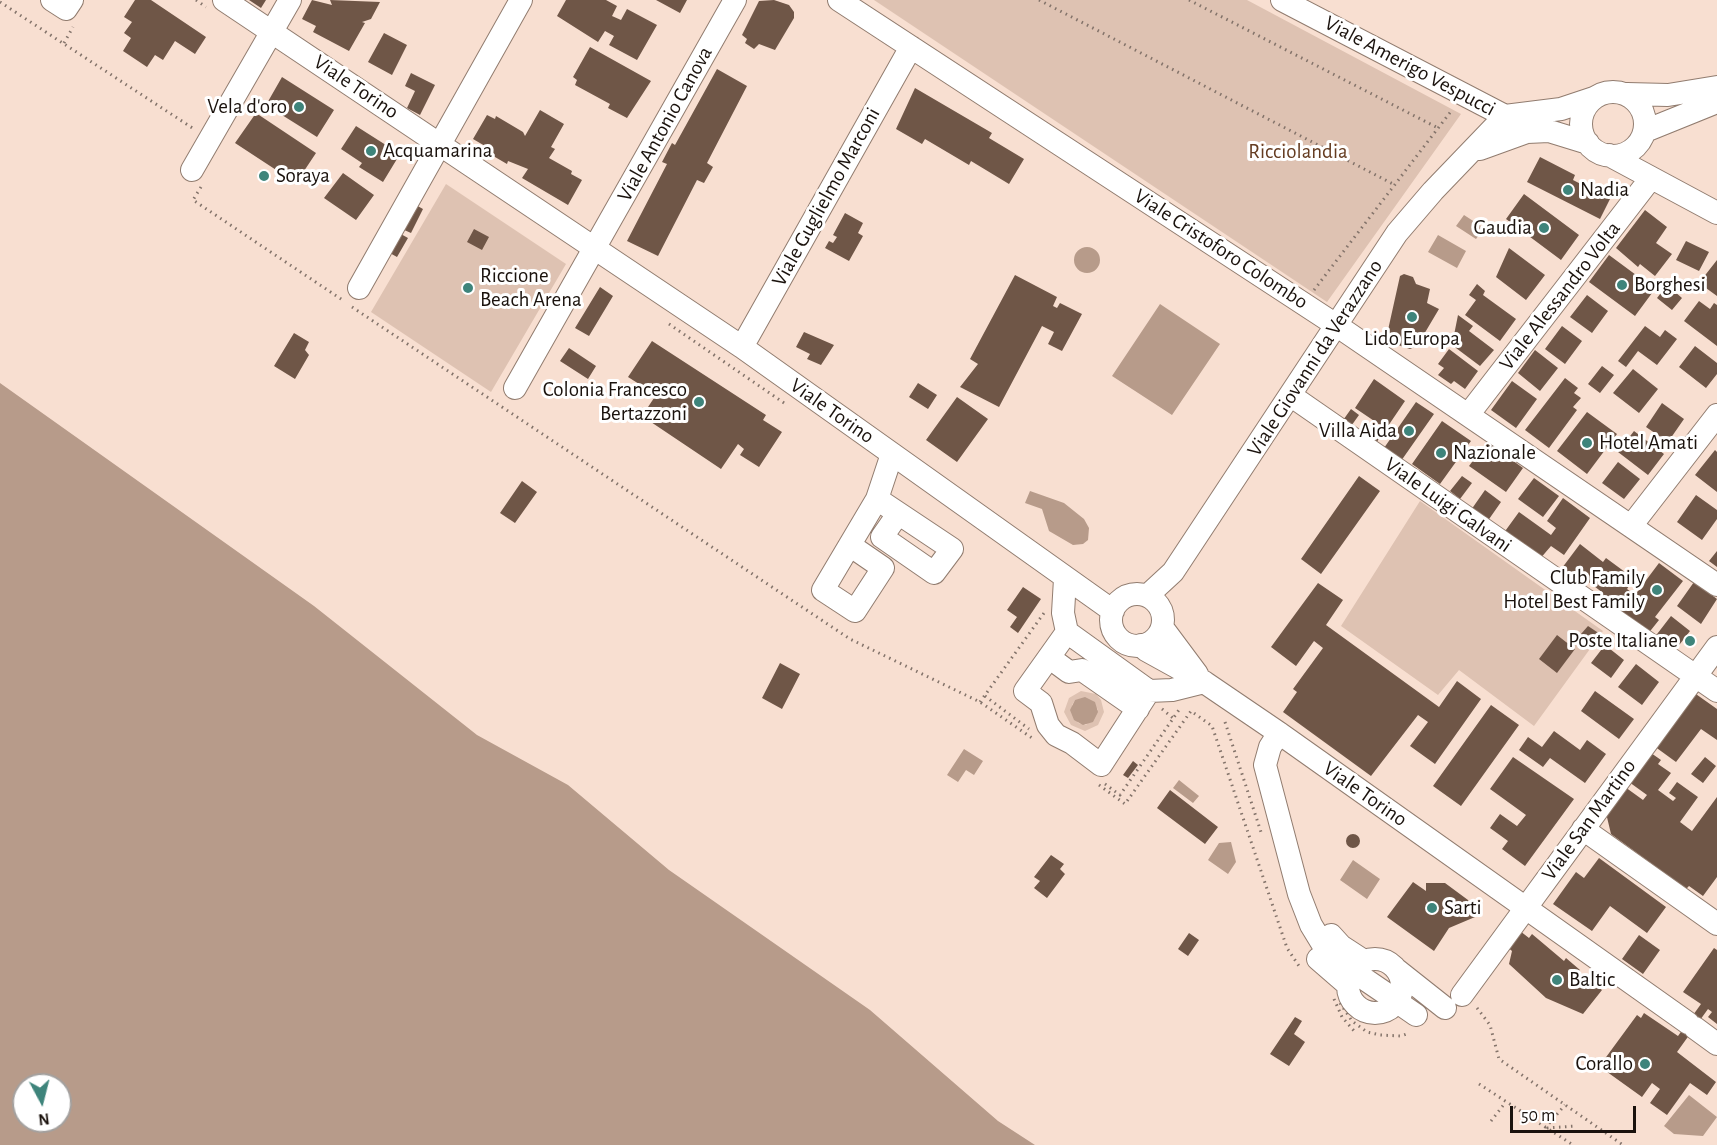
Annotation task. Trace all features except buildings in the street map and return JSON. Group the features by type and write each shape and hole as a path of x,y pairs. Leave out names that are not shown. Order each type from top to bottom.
{"street":[{"path":"52,0 66,9 72,0"},
{"name":"Viale Torino","path":"224,0 742,346 1065,579 1113,610"},
{"path":"192,170 290,0"},
{"path":"360,278 520,0"},
{"name":"Viale Antonio Canova","path":"595,248 735,0"},
{"name":"Viale Cristoforo Colombo","path":"839,0 1336,325 1717,585"},
{"name":"Viale Amerigo Vespucci","path":"1282,0 1505,116"},
{"name":"Viale Guglielmo Marconi","path":"742,346 911,47"},
{"path":"1505,116 1561,110 1610,92 1668,96 1717,87"},
{"path":"1627,94 1642,110 1643,136 1651,178"},
{"path":"1594,98 1583,114 1581,124 1588,143 1594,149 1717,213"},
{"path":"1610,156 1628,152 1643,136 1717,102"},
{"name":"Viale Giovanni da Verazzano","path":"1162,621 1173,572 1397,233 1433,191 1505,116"},
{"name":"Viale Giovanni da Verazzano","path":"1470,154 1493,142 1527,132 1549,131 1588,143"},
{"name":"Viale Alessandro Volta","path":"1468,415 1651,178"},
{"path":"515,388 595,248"},
{"name":"Viale Luigi Galvani","path":"1290,395 1717,692"},
{"path":"1631,526 1717,415"},
{"path":"851,546 857,528 877,499 892,454"},
{"path":"877,499 898,514"},
{"name":"Viale Giovanni da Verazzano","path":"1140,595 1173,572"},
{"path":"1065,579 1063,613 1066,632 1144,700"},
{"name":"Viale Torino","path":"1065,579 1140,595"},
{"path":"1140,595 1157,603 1162,621 1152,641 1141,645 1129,644 1119,638 1112,622 1113,610 1120,600 1140,595"},
{"name":"Viale Torino","path":"1162,621 1185,660 1204,682"},
{"path":"1066,632 1025,691 1041,703 1048,725 1056,735 1072,743 1101,765 1144,700 1204,682"},
{"name":"Viale Torino","path":"1141,645 1204,682 1279,733 1717,1044"},
{"name":"Viale San Martino","path":"1454,1001 1717,647"},
{"path":"1050,658 1070,672 1082,670 1144,700"},
{"path":"1279,733 1270,747 1265,765 1299,894 1311,925 1325,948 1340,962"},
{"path":"1279,813 1296,839 1330,933 1341,946 1349,982 1349,993 1358,1008 1366,1012 1383,1012 1397,1003 1401,995 1401,977 1397,970"},
{"path":"1583,829 1717,924"},
{"path":"1349,982 1382,960 1454,1001"},
{"path":"1349,982 1406,1012"}],"path":[{"path":"1039,0 1395,185"},
{"path":"1189,0 1438,128"},
{"path":"0,2 197,130 193,139"},
{"path":"1304,304 1464,94"},
{"path":"192,170 207,178 193,200 203,207 850,639 980,702 1038,743"},
{"path":"662,319 788,405"},
{"path":"980,702 1047,609"},
{"path":"985,696 1033,731"},
{"path":"1101,781 1120,795 1187,698"},
{"path":"1096,783 1125,804 1191,711 1212,726 1287,948 1301,970"},
{"path":"1220,717 1227,723 1263,840"},
{"path":"1349,982 1352,1021 1367,1032 1401,1036 1406,1012"},
{"path":"1349,982 1342,1017 1355,1032"},
{"path":"1454,1001 1480,1009 1490,1025 1499,1059 1623,1145"},
{"path":"1479,1084 1573,1145"},
{"path":"1491,1121 1505,1103"},
{"path":"1545,1128 1565,1105"},
{"path":"1545,1128 1576,1126"}],"green space":[{"name":"Ricciolandia","path":"874,0 1247,0 1461,114 1327,302"},
{"name":"Riccione Beach Arena","path":"446,184 566,264 491,392 371,312"},
{"path":"1420,501 1603,631 1534,726 1459,670 1438,695 1341,626"},
{"path":"1081,691 1096,694 1101,700 1104,712 1098,725 1085,731 1071,725 1064,712 1069,698","holes":["1075,700 1098,709 1086,725 1078,723 1072,705"]}],"shaded area":[{"path":"1464,215 1484,228 1476,239 1456,226"},
{"path":"1438,235 1466,251 1457,268 1428,252"},
{"path":"1087,247 1096,251 1100,260 1096,269 1087,273 1078,269 1074,260 1078,251"},
{"path":"1160,304 1220,344 1172,415 1112,376"},
{"path":"0,383 314,606 477,735 568,785 669,870 870,1010 998,1121 1035,1145 0,1145"},
{"path":"1030,491 1064,503 1084,519 1089,528 1088,540 1083,544 1073,545 1049,531 1042,509 1025,503"},
{"path":"1085,697 1095,702 1098,712 1093,722 1083,725 1074,720 1070,710 1075,700"},
{"path":"964,749 983,761 974,775 966,770 958,782 947,775"},
{"path":"1179,780 1199,796 1193,803 1173,788"},
{"path":"1231,842 1236,862 1228,874 1208,860 1219,843"},
{"path":"1353,860 1380,879 1367,899 1340,880"},
{"path":"1689,1095 1717,1117 1703,1136 1674,1134 1664,1126"}],"place":[{"name":"Vela d'oro","path":"299,107"},
{"name":"Acquamarina","path":"371,151"},
{"name":"Soraya","path":"264,176"},
{"name":"Nadia","path":"1568,190"},
{"name":"Gaudia","path":"1544,228"},
{"name":"Borghesi","path":"1622,285"},
{"name":"Riccione Beach Arena","path":"468,288"},
{"name":"Lido Europa","path":"1412,317"},
{"name":"Colonia Francesco Bertazzoni","path":"699,402"},
{"name":"Villa Aida","path":"1409,431"},
{"name":"Hotel Amati","path":"1587,443"},
{"name":"Nazionale","path":"1441,453"},
{"name":"Club Family Hotel Best Family","path":"1657,590"},
{"name":"Poste Italiane","path":"1690,641"},
{"name":"Sarti","path":"1432,908"},
{"name":"Baltic","path":"1557,980"},
{"name":"Corallo","path":"1645,1064"}]}
